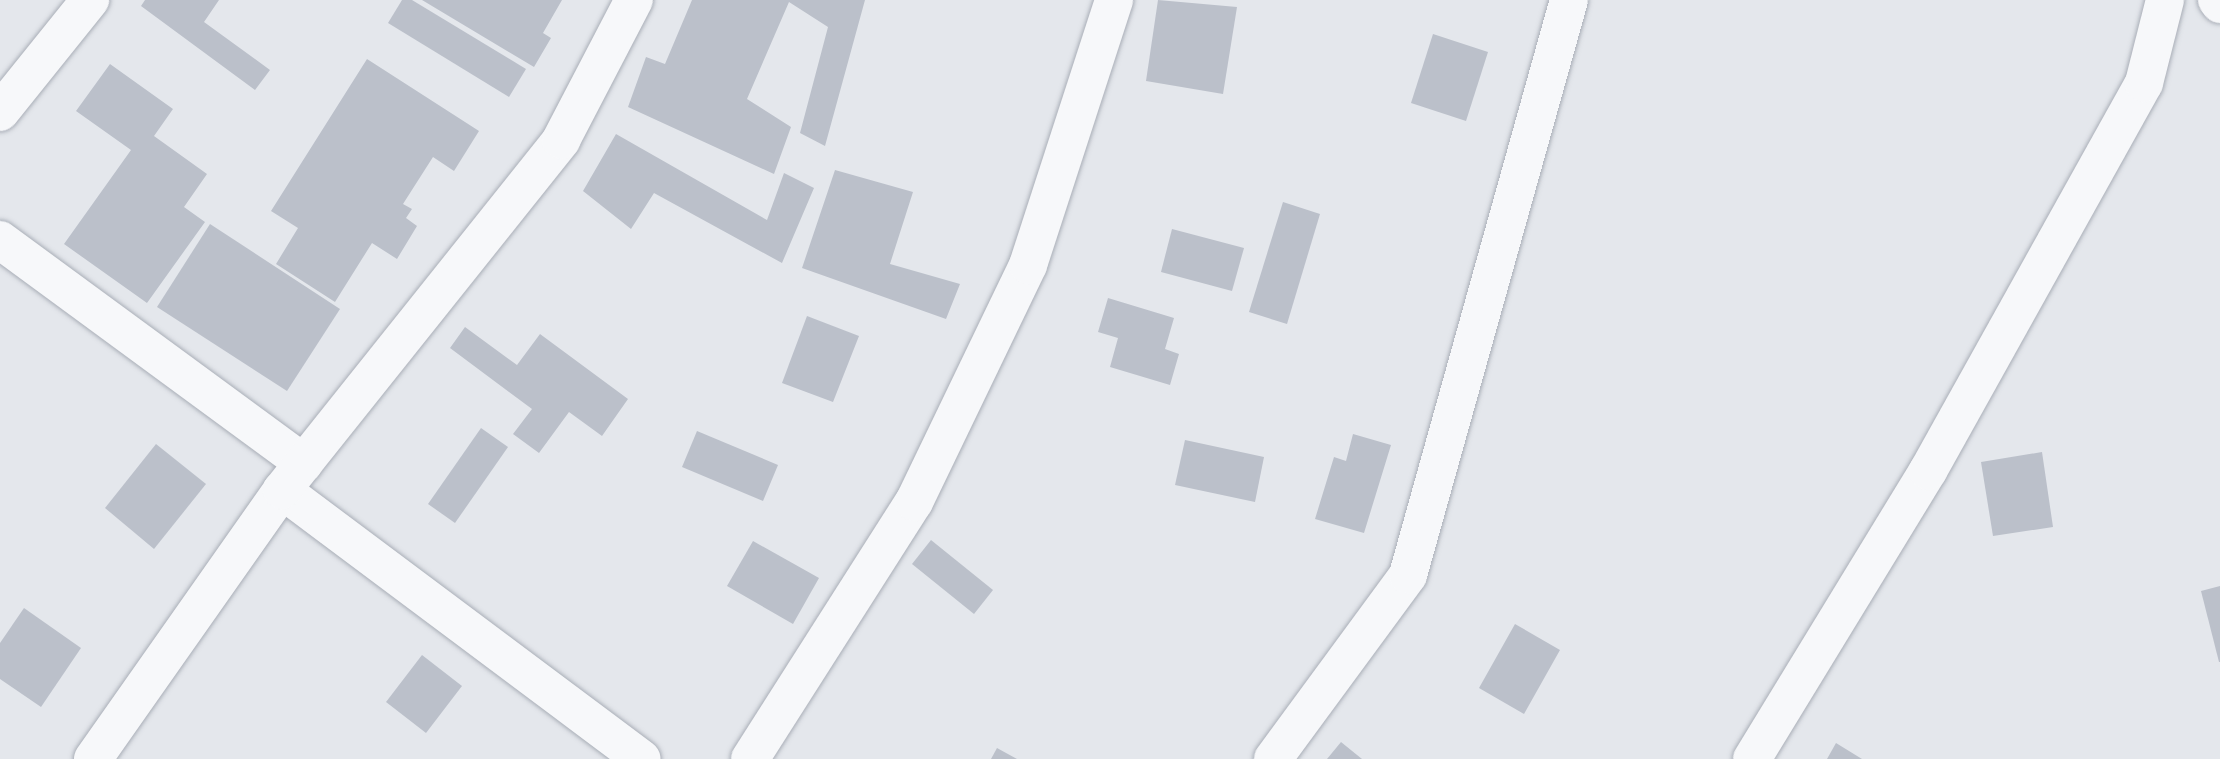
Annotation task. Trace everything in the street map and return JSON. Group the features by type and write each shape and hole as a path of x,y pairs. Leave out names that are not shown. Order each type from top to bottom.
{"street":[{"path":"0,112 90,0"},
{"path":"93,759 293,477 561,140 634,0"},
{"path":"750,759 915,502 1028,265 1114,0"},
{"path":"1273,759 1408,575 1569,0"},
{"path":"1752,759 1928,471 2144,83 2165,0"},
{"path":"0,240 641,759"}],"building":[{"path":"145,0 219,0 204,22 270,70 255,90 141,6"},
{"path":"402,0 412,0 526,69 509,97 388,23"},
{"path":"422,0 562,0 543,33 551,38 534,67"},
{"path":"692,0 865,0 825,146 800,133 828,27 789,2 747,99 791,127 774,174 628,107 646,57 665,64"},
{"path":"1158,0 1237,7 1223,94 1146,81"},
{"path":"1433,34 1488,52 1466,121 1411,103"},
{"path":"367,59 479,131 454,171 433,157 403,204 412,209 406,218 417,226 397,259 372,243 335,302 276,264 298,228 271,211"},
{"path":"110,64 173,109 154,136 207,174 184,207 205,222 147,303 64,244 131,150 76,111"},
{"path":"616,134 767,220 784,173 814,188 782,263 654,193 631,229 583,191"},
{"path":"835,170 913,192 890,264 960,284 946,319 802,268"},
{"path":"1283,202 1320,214 1287,324 1249,312"},
{"path":"210,224 340,309 287,391 157,307"},
{"path":"1172,229 1244,248 1232,291 1161,272"},
{"path":"1108,298 1174,318 1165,349 1179,354 1170,385 1110,367 1118,338 1098,332"},
{"path":"807,316 859,336 833,402 782,383"},
{"path":"465,327 517,365 540,334 628,399 602,436 569,412 539,453 513,434 532,409 450,348"},
{"path":"481,428 508,447 455,523 428,504"},
{"path":"697,431 778,465 763,501 682,467"},
{"path":"1353,434 1391,445 1364,533 1315,519 1334,457 1346,461"},
{"path":"1185,440 1264,457 1255,502 1175,485"},
{"path":"156,444 206,484 154,549 105,508"},
{"path":"2042,452 2053,527 1993,536 1981,462"},
{"path":"931,540 993,590 974,614 912,564"},
{"path":"753,541 819,578 793,624 727,586"},
{"path":"2220,586 2220,662 2219,662 2201,591"},
{"path":"24,608 81,648 41,707 0,679 0,643"},
{"path":"1515,624 1560,650 1524,714 1479,688"},
{"path":"422,655 462,686 426,733 386,702"},
{"path":"1341,742 1362,759 1327,759"},
{"path":"1836,743 1862,759 1827,759"},
{"path":"997,748 1017,759 991,759"}]}
